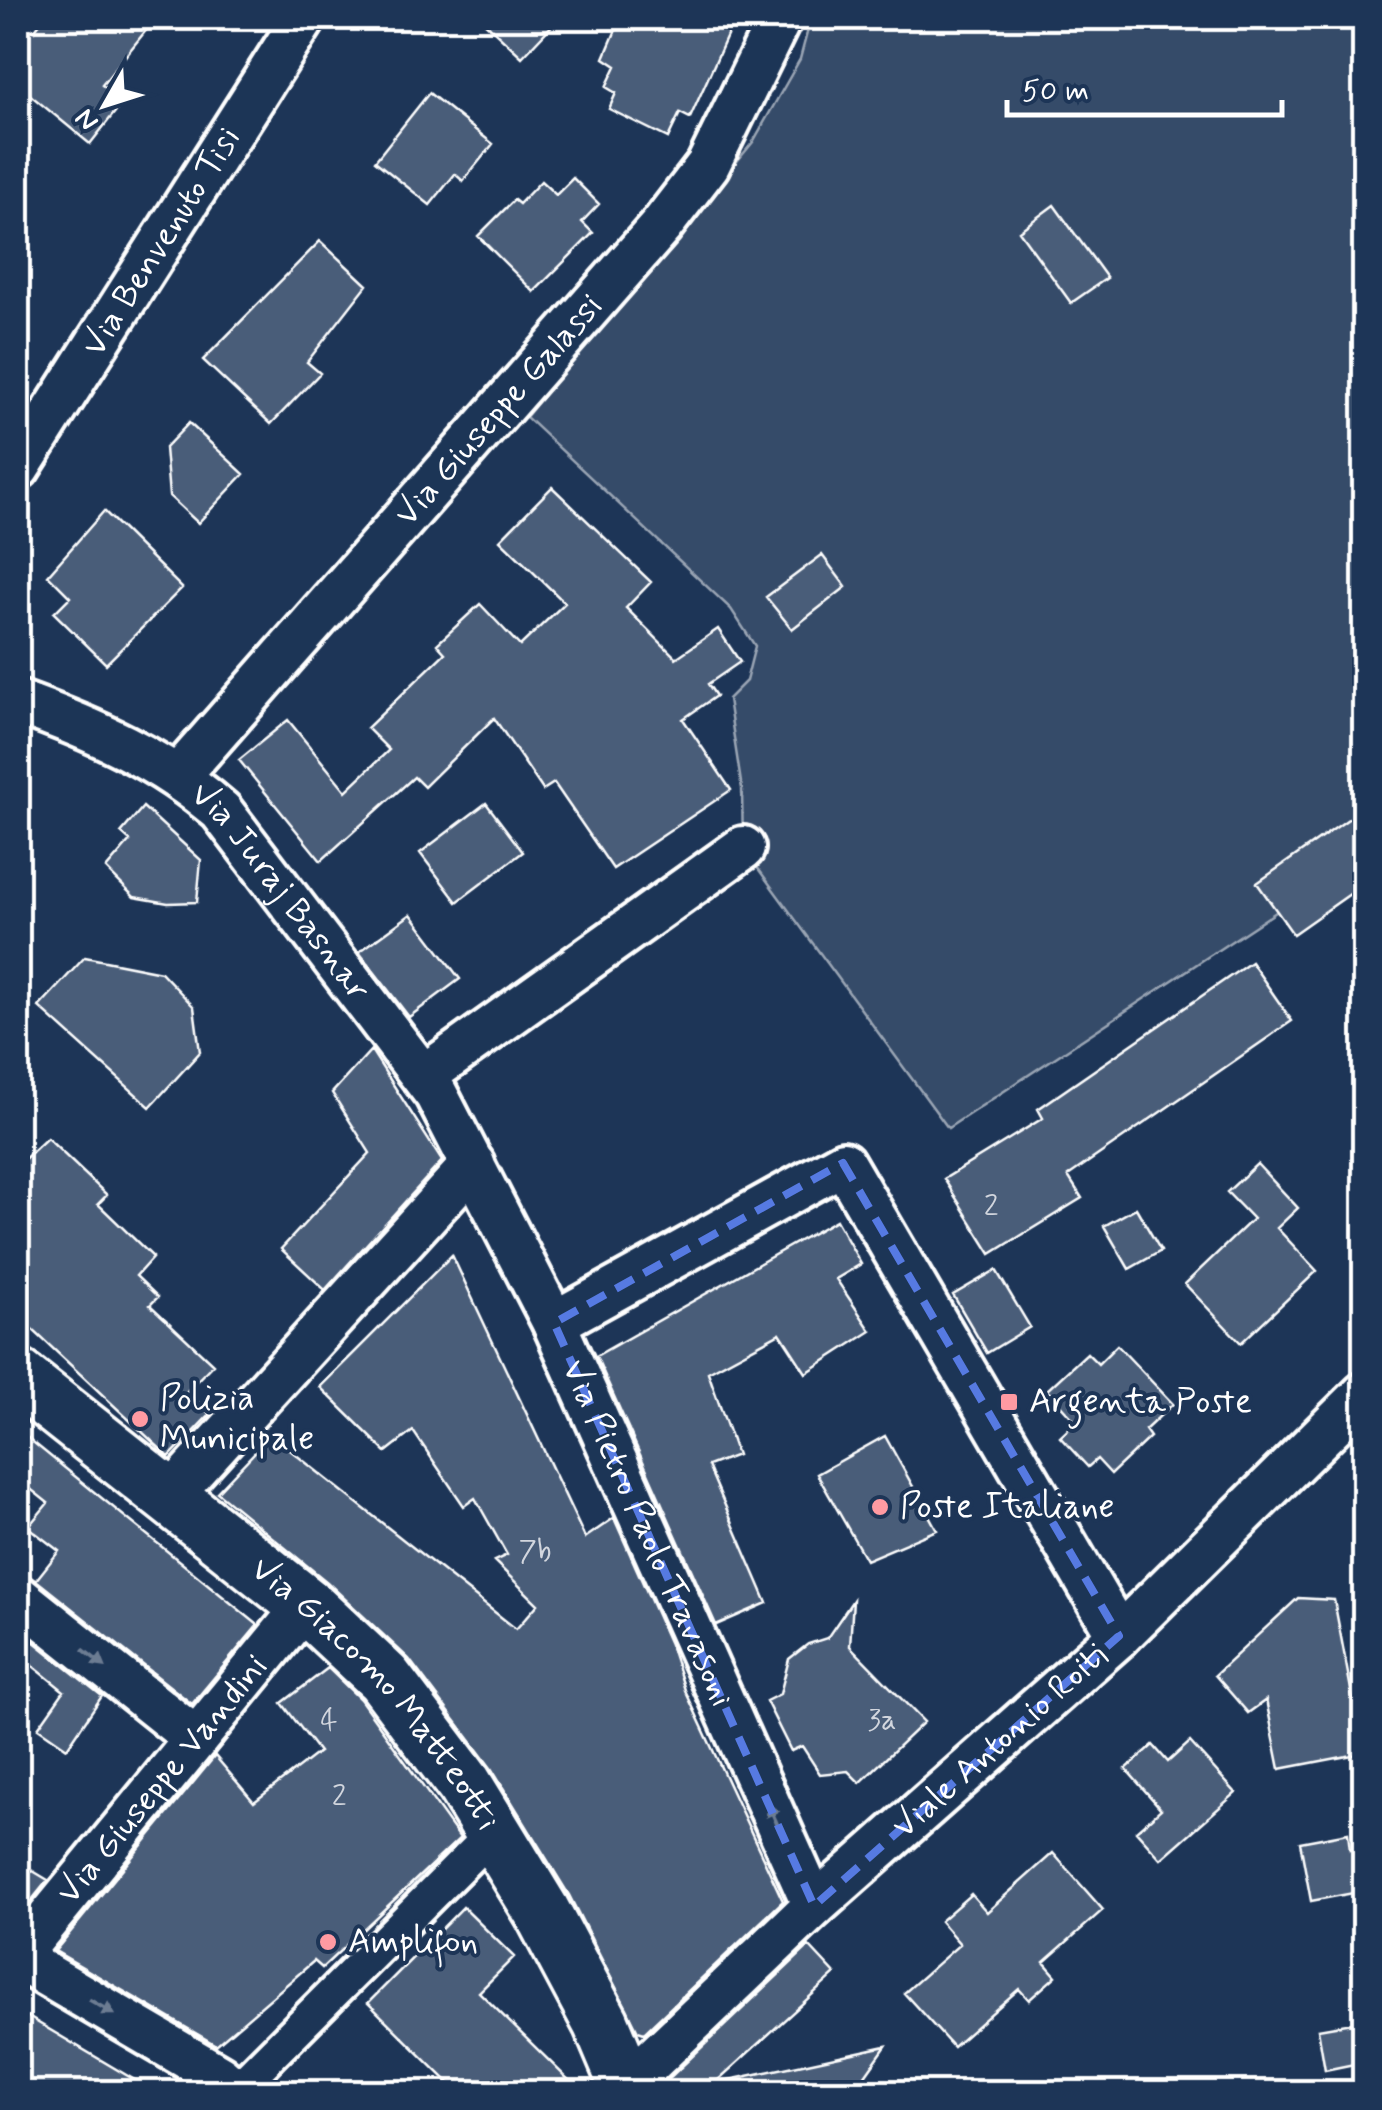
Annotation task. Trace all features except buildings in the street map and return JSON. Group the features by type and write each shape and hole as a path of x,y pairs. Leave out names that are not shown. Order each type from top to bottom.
{"street":[{"name":"Via Benvenuto Tisi","path":"18,468 304,18"},
{"name":"Via Giuseppe Galassi","path":"178,775 673,210 708,165 780,18"},
{"name":"Via Juraj Basnar","path":"18,702 142,752 178,775 232,826 424,1076 472,1164"},
{"path":"424,1076 743,848"},
{"path":"554,1324 843,1162 1119,1636"},
{"path":"170,1496 472,1164"},
{"name":"Via Pietro Paolo Travasoni","path":"472,1164 554,1324 814,1906"},
{"name":"Via Giacomo Matteotti","path":"18,1377 306,1604 392,1688 494,1832 573,1967 626,2090"},
{"name":"Viale Antonio Roiti","path":"626,2090 814,1906 1119,1636 1362,1413"},
{"path":"18,1597 196,1739"},
{"name":"Via Giuseppe Vandini","path":"18,1957 306,1604"},
{"path":"18,1957 224,2088 494,1832"}],"highlighted area":[{"path":"843,1163 1119,1636 814,1906 554,1323"}],"shaded area":[{"path":"811,18 1364,18 1364,854 948,1128 743,848 742,789 728,699 746,681 755,646 731,609 526,417 753,142 800,59"}],"place":[{"name":"Argenta Poste","path":"1009,1402"},
{"name":"Polizia Municipale","path":"140,1419"},
{"name":"Poste Italiane","path":"880,1507"},
{"name":"Amplifon","path":"328,1942"}]}
